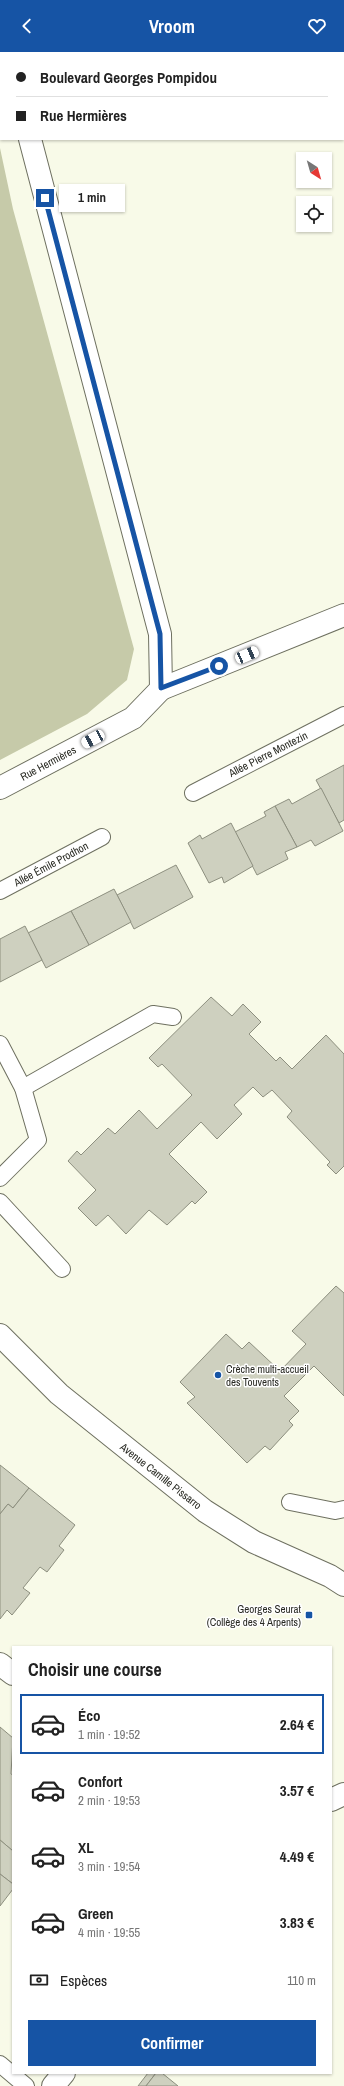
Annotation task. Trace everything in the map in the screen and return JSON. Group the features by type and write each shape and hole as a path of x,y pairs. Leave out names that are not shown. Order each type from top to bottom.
{"main road":[{"path":"30,140 160,634 161,688 344,615"},
{"name":"Rue Hermières","path":"0,788 132,718 161,688"},
{"name":"Avenue Camille Pissarro","path":"0,1335 59,1394 205,1511 254,1542 330,1576 344,1585"},
{"path":"0,1664 12,1673"},
{"path":"332,1800 344,1794"},
{"path":"53,2086 63,2074"}],"lane":[{"name":"Allée Pierre Montezin","path":"193,793 344,715"},
{"name":"Allée Émile Prodhon","path":"0,891 102,837"},
{"path":"23,1088 153,1014 173,1017"},
{"path":"0,1044 23,1088 38,1140 0,1178"},
{"path":"0,1202 62,1269"},
{"path":"290,1502 335,1511 344,1509"},
{"path":"0,2064 26,2086"}],"green space":[{"path":"0,148 13,209 134,649 127,680 87,714 0,760"}],"building":[{"path":"344,765 344,820 339,823 316,780"},
{"path":"321,788 343,831 315,846 311,840 297,847 275,806 289,799 292,804"},
{"path":"275,806 297,847 285,852 288,859 257,875 235,832 266,816 264,812"},
{"path":"231,823 253,866 224,883 222,877 209,883 188,843 200,835 202,839"},
{"path":"176,865 193,897 134,929 117,895"},
{"path":"114,889 131,922 89,945 71,911"},
{"path":"71,911 89,945 46,968 28,933"},
{"path":"25,926 42,960 0,982 0,939"},
{"path":"211,997 232,1016 243,1004 261,1022 249,1034 276,1061 280,1057 292,1069 326,1035 344,1054 344,1166 336,1174 327,1165 330,1162 287,1117 292,1111 272,1090 263,1097 253,1087 234,1105 242,1114 217,1139 201,1122 169,1154 207,1192 195,1204 192,1201 167,1225 149,1210 126,1234 108,1215 96,1226 78,1208 96,1190 68,1161 77,1151 81,1155 108,1128 115,1134 139,1110 157,1129 192,1095 162,1064 158,1067 149,1058"},
{"path":"336,1286 344,1293 344,1396 314,1366 284,1396 299,1411 289,1421 293,1425 270,1450 265,1446 247,1463 187,1403 195,1397 180,1382 226,1334 242,1349 249,1342 280,1371 306,1344 292,1331"},
{"path":"0,1465 29,1488 13,1508 8,1504 0,1514"},
{"path":"29,1488 75,1525 59,1546 64,1550 47,1572 40,1567 23,1588 30,1593 12,1615 7,1610 0,1619 0,1514 8,1504 13,1508"},
{"path":"0,1727 12,1737 12,1850 0,1840"},
{"path":"0,1840 12,1850 12,1883 0,1874"},
{"path":"0,1874 12,1883 12,1890 0,1906"},
{"path":"147,2074 155,2074 146,2086 138,2086"},
{"path":"155,2074 163,2074 178,2086 146,2086"}],"place":[{"name":"Crèche multi-accueil des Touvents","path":"218,1375"},
{"name":"Georges Seurat (Collège des 4 Arpents)","path":"309,1615"}],"route":[{"path":"45,198 160,634 161,688 191,678 219,666"}]}
